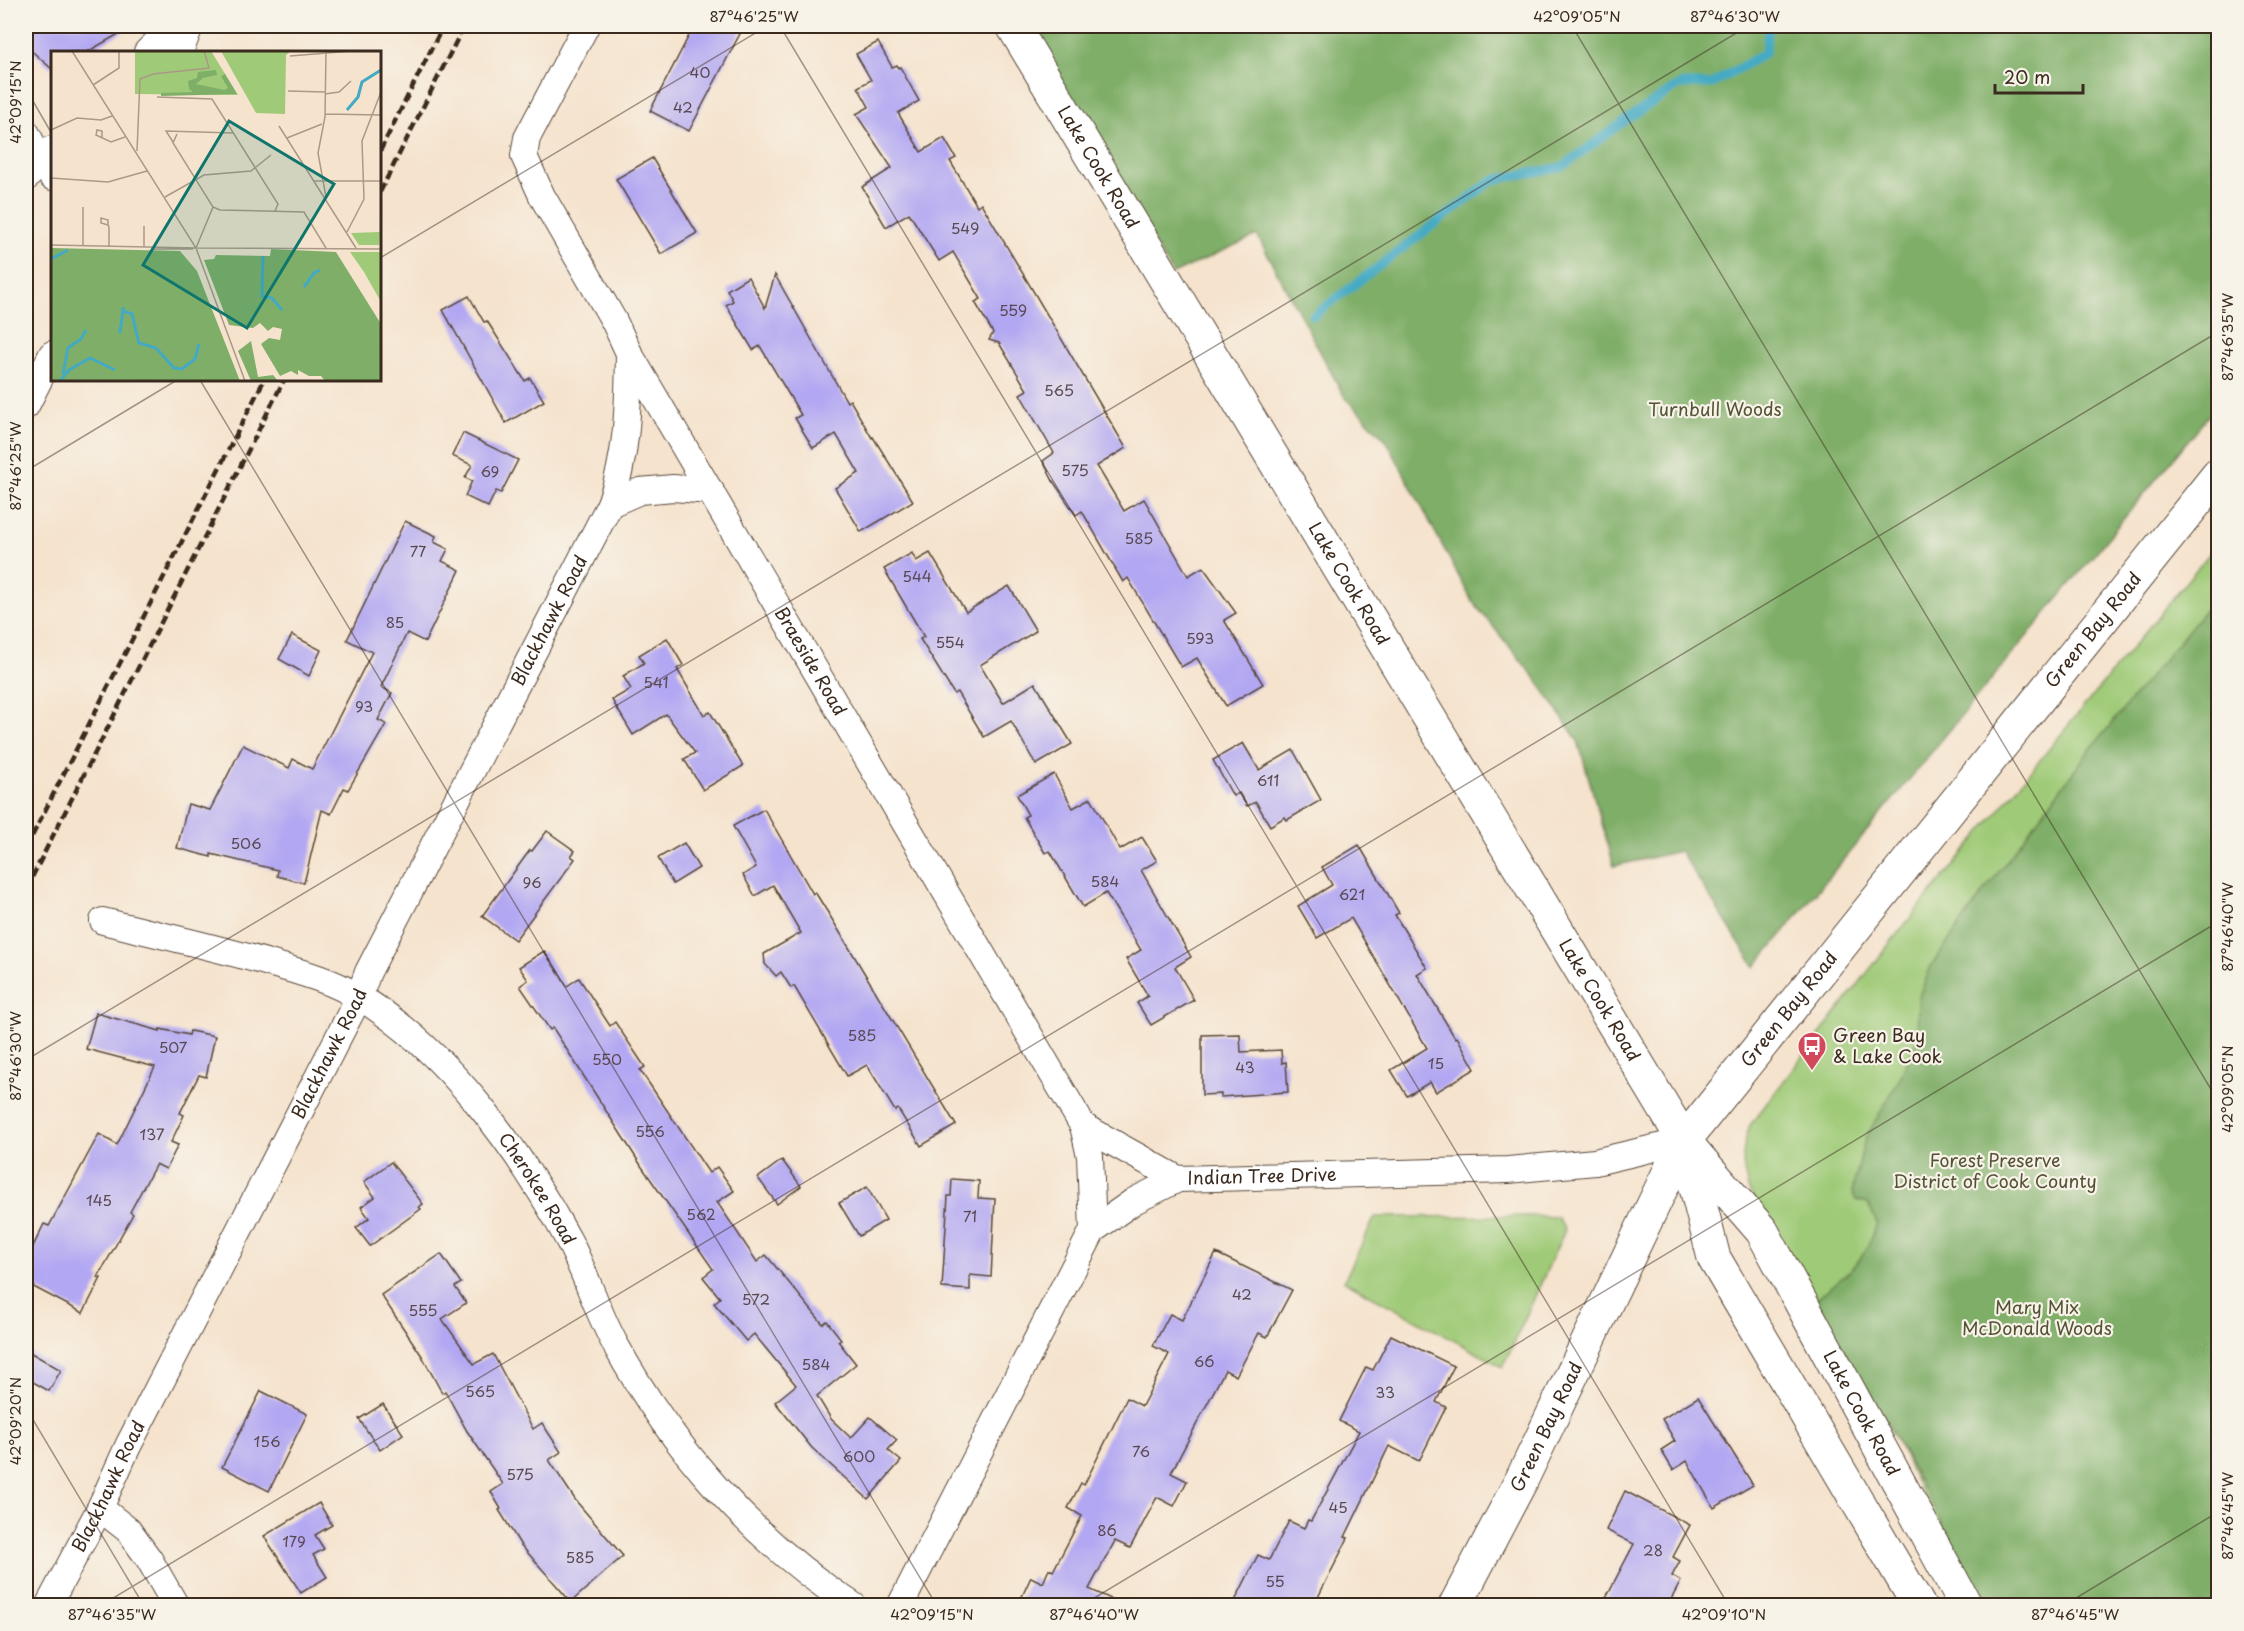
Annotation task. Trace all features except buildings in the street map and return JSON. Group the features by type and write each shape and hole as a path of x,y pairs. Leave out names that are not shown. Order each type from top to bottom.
{"main road":[{"name":"Lake Cook Road","path":"1013,26 1684,1142 1762,1231 1966,1605"},
{"name":"Green Bay Road","path":"1455,1605 1522,1479 1684,1142 2218,475"},
{"name":"Lake Cook Road","path":"1684,1142 1714,1258 1919,1605"}],"street":[{"path":"148,51 173,26"},
{"path":"180,51 190,26"},
{"name":"Braeside Road","path":"586,26 527,138 524,156 542,196 614,321 629,353 1083,1126 1090,1156 1093,1230"},
{"path":"26,132 43,166"},
{"name":"Blackhawk Road","path":"48,1605 100,1508 128,1446 359,997 368,972 610,504 619,479 627,436 629,353"},
{"path":"26,406 51,356"},
{"path":"610,504 640,491 674,488 711,491"},
{"name":"Cherokee Road","path":"104,921 249,957 314,976 359,997 414,1036 442,1065 506,1141 529,1174 570,1243 615,1343 659,1416 710,1481 783,1554 826,1588 854,1605"},
{"path":"1083,1126 1178,1179"},
{"name":"Indian Tree Drive","path":"900,1605 1093,1230 1134,1201 1178,1179 1508,1170 1595,1162 1684,1142"},
{"path":"100,1508 128,1530 149,1559 176,1605"}],"green space":[{"name":"Turnbull Woods","path":"1023,26 2218,26 2218,404 1755,967 1680,851 1614,866 1578,741 1537,680 1472,601 1386,440 1344,396 1257,235 1173,274"},
{"name":"Mary Mix McDonald Woods","path":"2218,543 2218,1605 1975,1605 1896,1439 1749,1190 1743,1165 1745,1142 1750,1125 1894,938"},
{"name":"Mary Mix McDonald Woods","path":"2218,594 2218,1605 1987,1605 1896,1439 1814,1300 1853,1268 1872,1238 1877,1223 1868,1203 1856,1200 1852,1192 1865,1139 1900,1078 1917,1039 1918,999 1931,966 2089,751"},
{"path":"1375,1217 1557,1217 1565,1230 1503,1367 1344,1281"}],"waterway":[{"path":"1313,316 1493,180 1562,167 1627,119 1681,84 1712,84 1765,53 1769,26"}],"railway":[{"path":"381,149 443,26"},
{"path":"381,190 464,26"},
{"path":"26,848 263,381"},
{"path":"26,889 283,381"}],"place":[{"name":"Green Bay & Lake Cook","path":"1812,1072"}],"park label":[{"name":"Forest Preserve District of Cook County","path":"1995,1171"}]}
